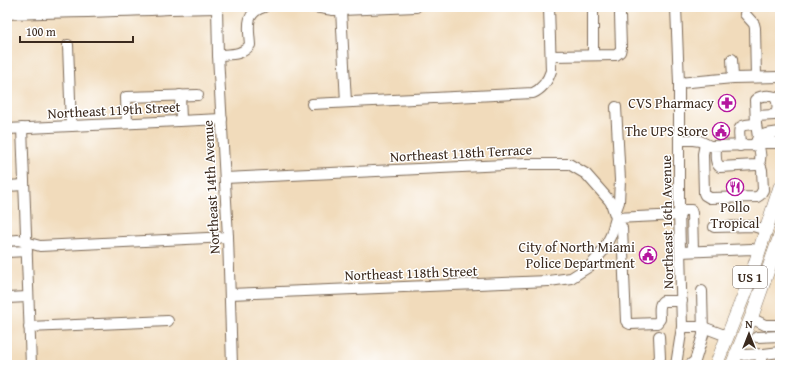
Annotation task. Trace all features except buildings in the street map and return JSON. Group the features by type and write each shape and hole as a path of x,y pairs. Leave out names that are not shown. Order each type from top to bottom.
{"main road":[{"name":"US 1","path":"716,365 759,252 780,188"},
{"name":"US 1","path":"735,359 780,236"}],"street":[{"path":"218,55 235,54 246,49 250,45 250,18 257,9 264,7"},
{"path":"314,7 333,10 416,7"},
{"path":"312,104 537,92 549,77 551,71 548,7"},
{"path":"593,7 593,55"},
{"path":"551,56 616,55 620,52 621,48 621,7"},
{"name":"Northeast 16th Avenue","path":"676,7 680,83 680,252 682,301 682,327 676,365"},
{"path":"7,14 81,9 124,11 169,8 217,8"},
{"name":"Northeast 14th Avenue","path":"217,8 218,55 228,237 232,365"},
{"path":"341,10 346,102"},
{"path":"745,14 754,24 755,28 756,78"},
{"path":"68,45 70,126"},
{"path":"732,59 733,78"},
{"path":"680,83 733,78 780,77"},
{"path":"127,124 126,97 198,95"},
{"path":"180,96 181,120"},
{"path":"616,107 620,180 619,202 615,215 680,212 691,210 693,251"},
{"name":"Northeast 119th Street","path":"7,129 222,119"},
{"path":"706,144 703,154 705,195 710,198 757,197 763,190 762,170 759,164 760,149 756,141 756,120 741,126 739,129 740,146"},
{"path":"22,128 31,365"},
{"path":"680,140 700,141 710,146 740,146 756,141 766,134 780,132"},
{"path":"756,141 780,143"},
{"path":"716,146 717,163 720,167 759,164"},
{"name":"Northeast 118th Terrace","path":"225,178 517,164 569,164 586,174 611,203 622,228 626,321 630,324 657,323 660,319 659,306 663,301 682,301"},
{"path":"7,186 24,185"},
{"name":"Northeast 118th Street","path":"230,294 549,281 571,278 590,266 603,252 611,235 615,215"},
{"path":"714,227 753,226 766,230"},
{"path":"7,252 26,247 40,246 228,237"},
{"path":"7,241 18,240 26,247"},
{"path":"680,252 752,250 759,252"},
{"path":"690,365 695,361 703,335 702,291"},
{"path":"7,298 28,297"},
{"path":"751,318 766,325 780,325"},
{"path":"29,327 168,321"},
{"path":"682,327 703,326 728,336"},
{"path":"655,365 660,358 659,336"},
{"path":"756,337 780,336"},
{"path":"660,350 678,354"},
{"path":"735,359 744,355 780,352"},
{"path":"759,365 764,354"}],"place":[{"name":"CVS Pharmacy","path":"727,103"},
{"name":"The UPS Store","path":"721,131"},
{"name":"Pollo Tropical","path":"735,187"},
{"name":"City of North Miami Police Department","path":"648,255"}]}
